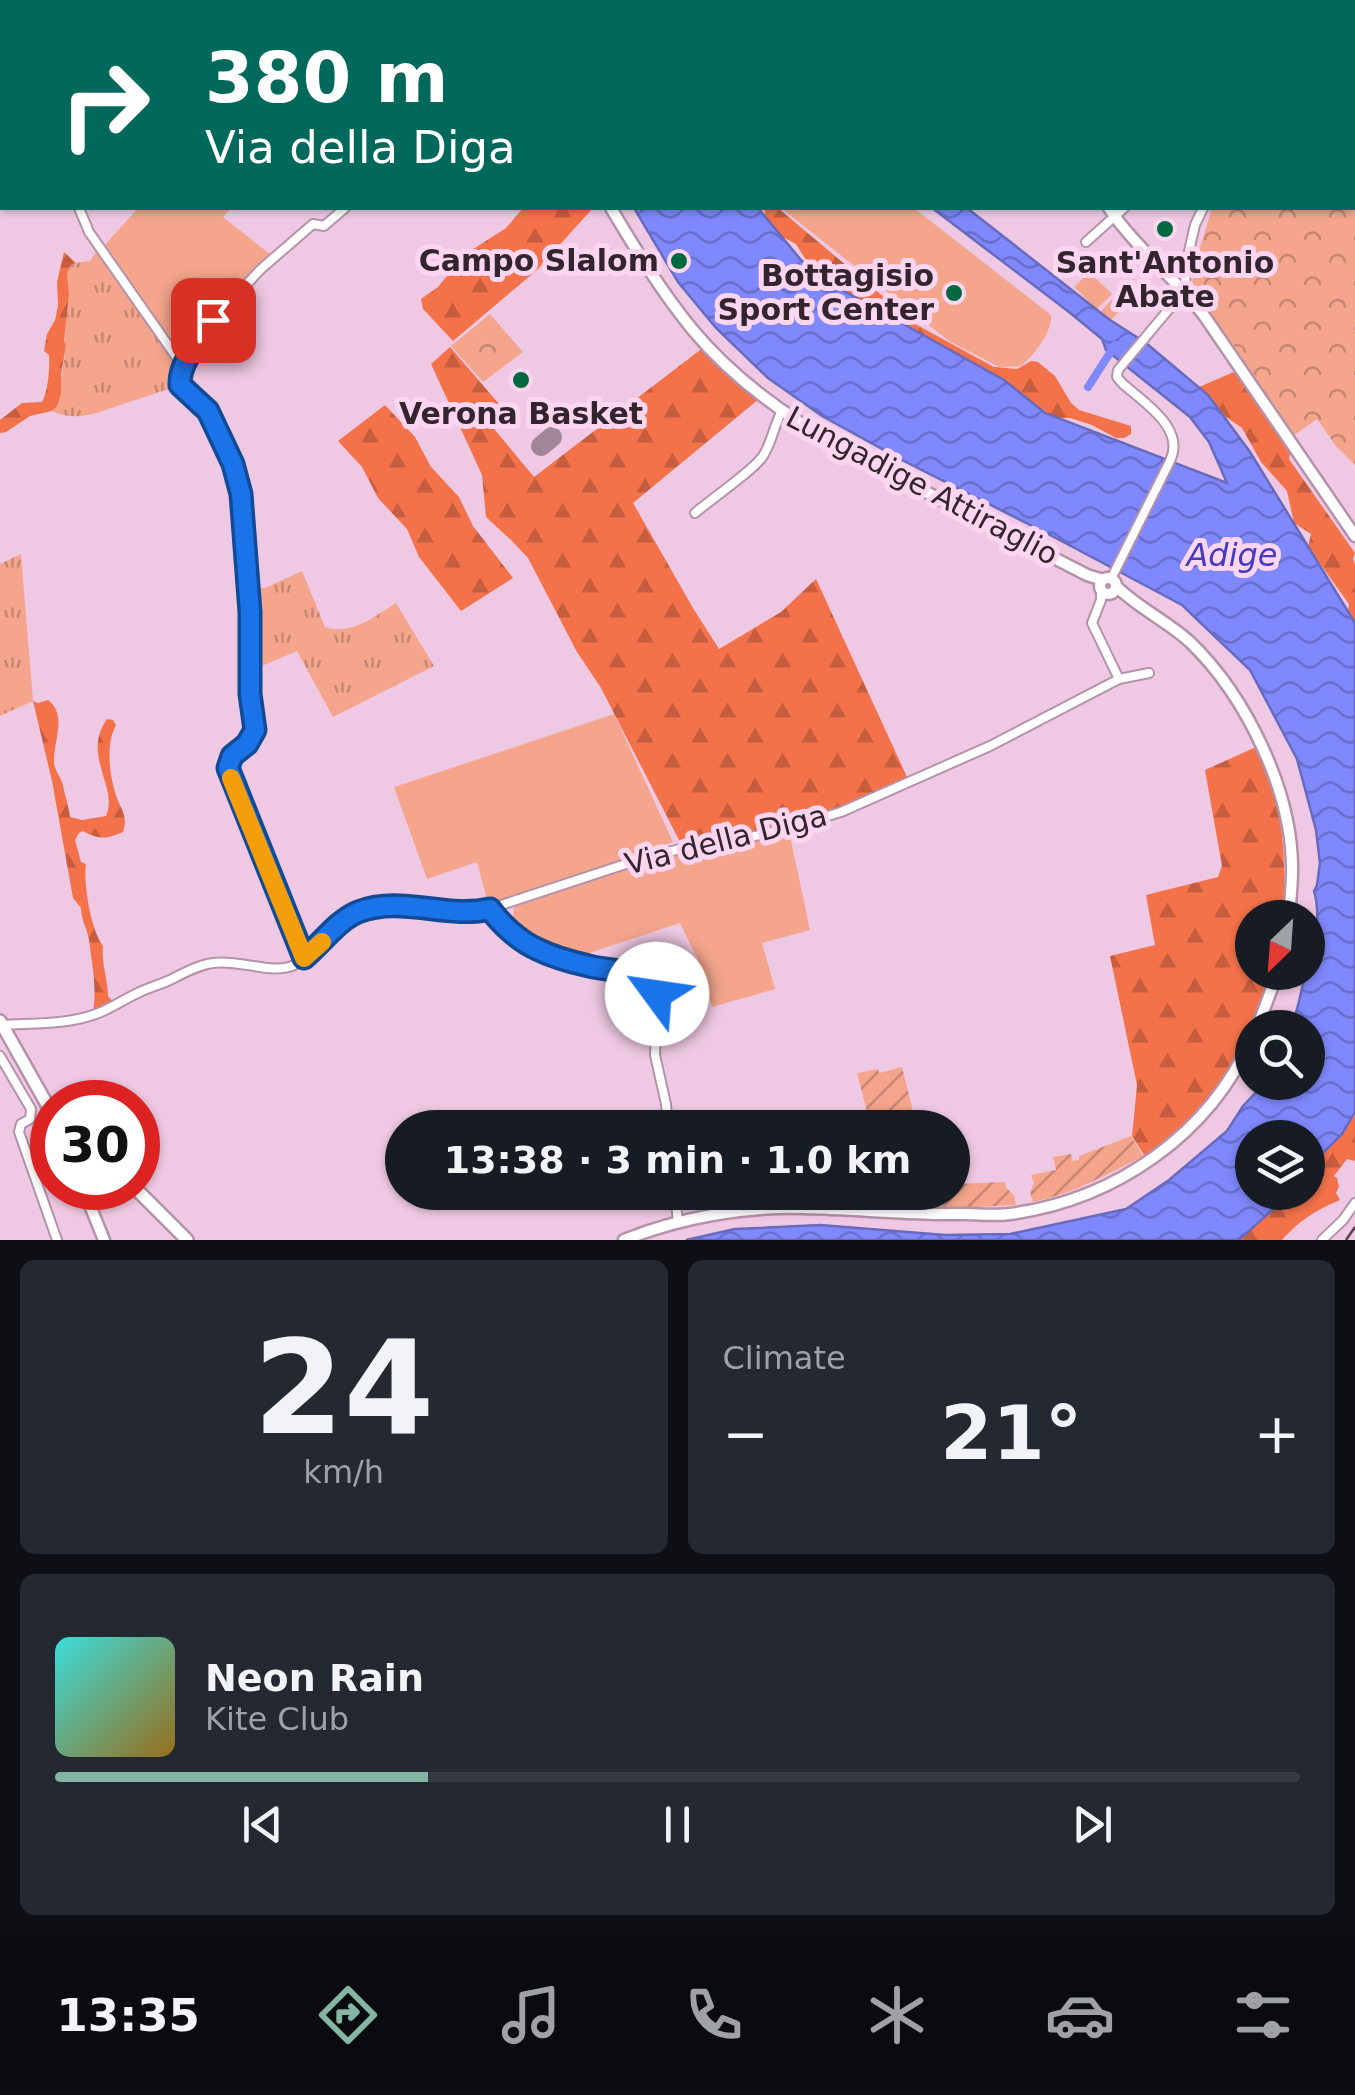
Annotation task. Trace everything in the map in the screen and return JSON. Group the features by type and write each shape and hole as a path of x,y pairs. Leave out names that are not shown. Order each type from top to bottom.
{"main road":[{"path":"1,1023 33,1080"},
{"path":"157,1210 187,1240"}],"street":[{"path":"80,210 89,232 182,364"},
{"path":"1,1023 77,1020 98,1014 143,990 214,962 275,969 291,967 304,958 228,768 232,756 247,744 255,730 241,494 233,464 208,411 180,385 182,364 213,320 260,270 313,224 324,226 343,210"},
{"name":"Lungadige Attiraglio","path":"612,210 692,330 782,411 849,453 1087,575 1158,616 1189,641 1212,665 1249,720 1278,786 1292,869 1290,900"},
{"path":"1119,679 1092,622 1175,451 1168,426 1117,377 1118,370 1185,290 1186,264 1202,210"},
{"path":"1086,242 1112,212 1185,290 1355,536"},
{"path":"695,512 762,459 782,411"},
{"name":"Via della Diga","path":"304,958 356,912 383,906 412,906 472,913 644,858 778,831 841,812 990,746 1119,679 1149,673"},
{"path":"490,909 531,947 593,968 628,972 655,987 654,1055 666,1110"},
{"path":"0,1056 31,1109 30,1119 21,1124 19,1132 56,1240"},
{"path":"624,1240 678,1223 766,1209 1008,1214 1052,1205 1096,1191 1162,1153 1188,1130 1225,1087 1235,1069"},
{"path":"1322,1240 1355,1203"},
{"path":"92,1210 104,1240"},
{"path":"677,1210 678,1223"}],"green space":[{"path":"136,210 229,210 223,217 275,258 215,314 182,356 104,246"},
{"path":"521,210 591,210 537,270 453,341 423,309 421,299 438,287 464,255 506,228"},
{"path":"764,210 780,210 917,325 994,367 1017,369 1031,361 1038,362 1055,376 1079,410 1131,426 1131,434 1116,438 1092,425 1056,418 1025,403 1005,381 892,326 884,306 870,300 858,301 839,283 821,276 796,244 777,234 766,220"},
{"name":"Bottagisio Sport Center","path":"784,210 917,210 1051,315 1045,336 1021,366 999,367 949,341"},
{"path":"1211,210 1355,210 1355,465 1317,419 1293,436 1198,303 1192,287"},
{"path":"99,248 180,367 175,387 91,414 62,415 52,411 57,405 66,347 67,273 71,265 90,261"},
{"path":"64,252 76,263 67,273 66,346 57,406 0,433 0,420 22,403 42,402 44,398 49,355 44,351 58,306 57,282"},
{"path":"1089,272 1112,294 1097,309 1074,287"},
{"path":"1120,291 1130,300 1111,320 1101,311"},
{"path":"490,314 523,352 483,382 451,346"},
{"path":"450,347 500,405 485,418 534,477 704,347 759,399 633,503 719,649 781,612 816,579 907,777 825,813 747,832 679,840 528,558 486,517 482,475 431,364"},
{"path":"1236,371 1291,450 1289,459 1355,553 1355,627 1347,618 1349,604 1308,547 1311,534 1294,523 1287,491 1261,462 1242,428 1226,417 1199,387"},
{"path":"385,405 415,437 431,467 459,497 473,526 513,578 461,611 419,557 407,529 378,498 362,467 338,441"},
{"path":"21,554 33,701 0,716 0,564"},
{"path":"302,571 325,627 353,627 396,603 434,666 333,717 297,651 264,665 247,667 245,586 265,588"},
{"path":"48,700 57,713 54,765 70,817 82,820 106,816 108,793 98,746 107,719 116,725 110,767 124,816 123,832 103,838 83,831 75,840 81,862 86,864 89,906 103,946 108,996 114,1003 93,1012 89,940 81,908 73,898 33,701"},
{"path":"614,714 673,842 489,907 477,862 427,879 394,787"},
{"path":"1256,747 1277,807 1284,900 1235,900 1235,990 1267,990 1259,1010 1235,1010 1235,1061 1209,1100 1168,1140 1144,1155 1132,1136 1137,1085 1110,956 1155,945 1146,895 1218,877 1222,866 1205,770"},
{"path":"790,836 810,930 762,943 775,989 712,1007 698,960 680,923 574,958 542,950 512,927 514,907 677,851"},
{"path":"902,1067 913,1110 867,1110 857,1073 878,1069 879,1073"},
{"path":"1355,1115 1355,1161 1347,1159 1334,1176 1340,1200 1325,1207 1325,1152"},
{"path":"1131,1136 1143,1156 1076,1189 1033,1202 1031,1175 1056,1170 1053,1157 1071,1154 1073,1161 1079,1160 1079,1156"},
{"path":"1005,1182 1016,1205 970,1207 970,1183"},
{"path":"1270,1210 1320,1210 1282,1240 1237,1240"}],"water":[{"name":"Adige","path":"635,210 760,210 801,260 835,286 1004,380 1045,413 1227,483 1209,442 1190,417 1106,350 1102,339 1069,312 935,210 970,210 1110,320 1146,343 1208,395 1250,452 1355,623 1355,1112 1342,1134 1325,1151 1325,1120 1235,1120 1235,1210 1272,1210 1239,1240 686,1240 735,1229 820,1225 945,1235 1010,1234 1126,1209 1169,1180 1227,1131 1249,1100 1325,1100 1325,1010 1297,1010 1302,990 1325,990 1325,900 1316,900 1314,891 1320,863 1316,830 1297,759 1250,670 1182,605 822,416 768,378 716,328 678,282"}],"waterway":[{"path":"1088,387 1115,345"}],"taxiway":[{"path":"541,446 552,437"}],"railway":[{"path":"1346,1240 1355,1227"}],"slow traffic":[{"path":"231,778 304,958 322,942"}],"place":[{"name":"Sant'Antonio Abate","path":"1165,229"},
{"name":"Campo Slalom","path":"679,261"},
{"name":"Bottagisio Sport Center","path":"954,293"},
{"name":"Verona Basket","path":"521,380"}],"route":[{"path":"213,320 182,364 179,377 180,385 208,411 233,464 241,494 255,730 247,744 232,756 228,768 304,958 356,912 383,906 472,913 490,909 531,947 593,968 628,972 655,987 657,994"}]}
